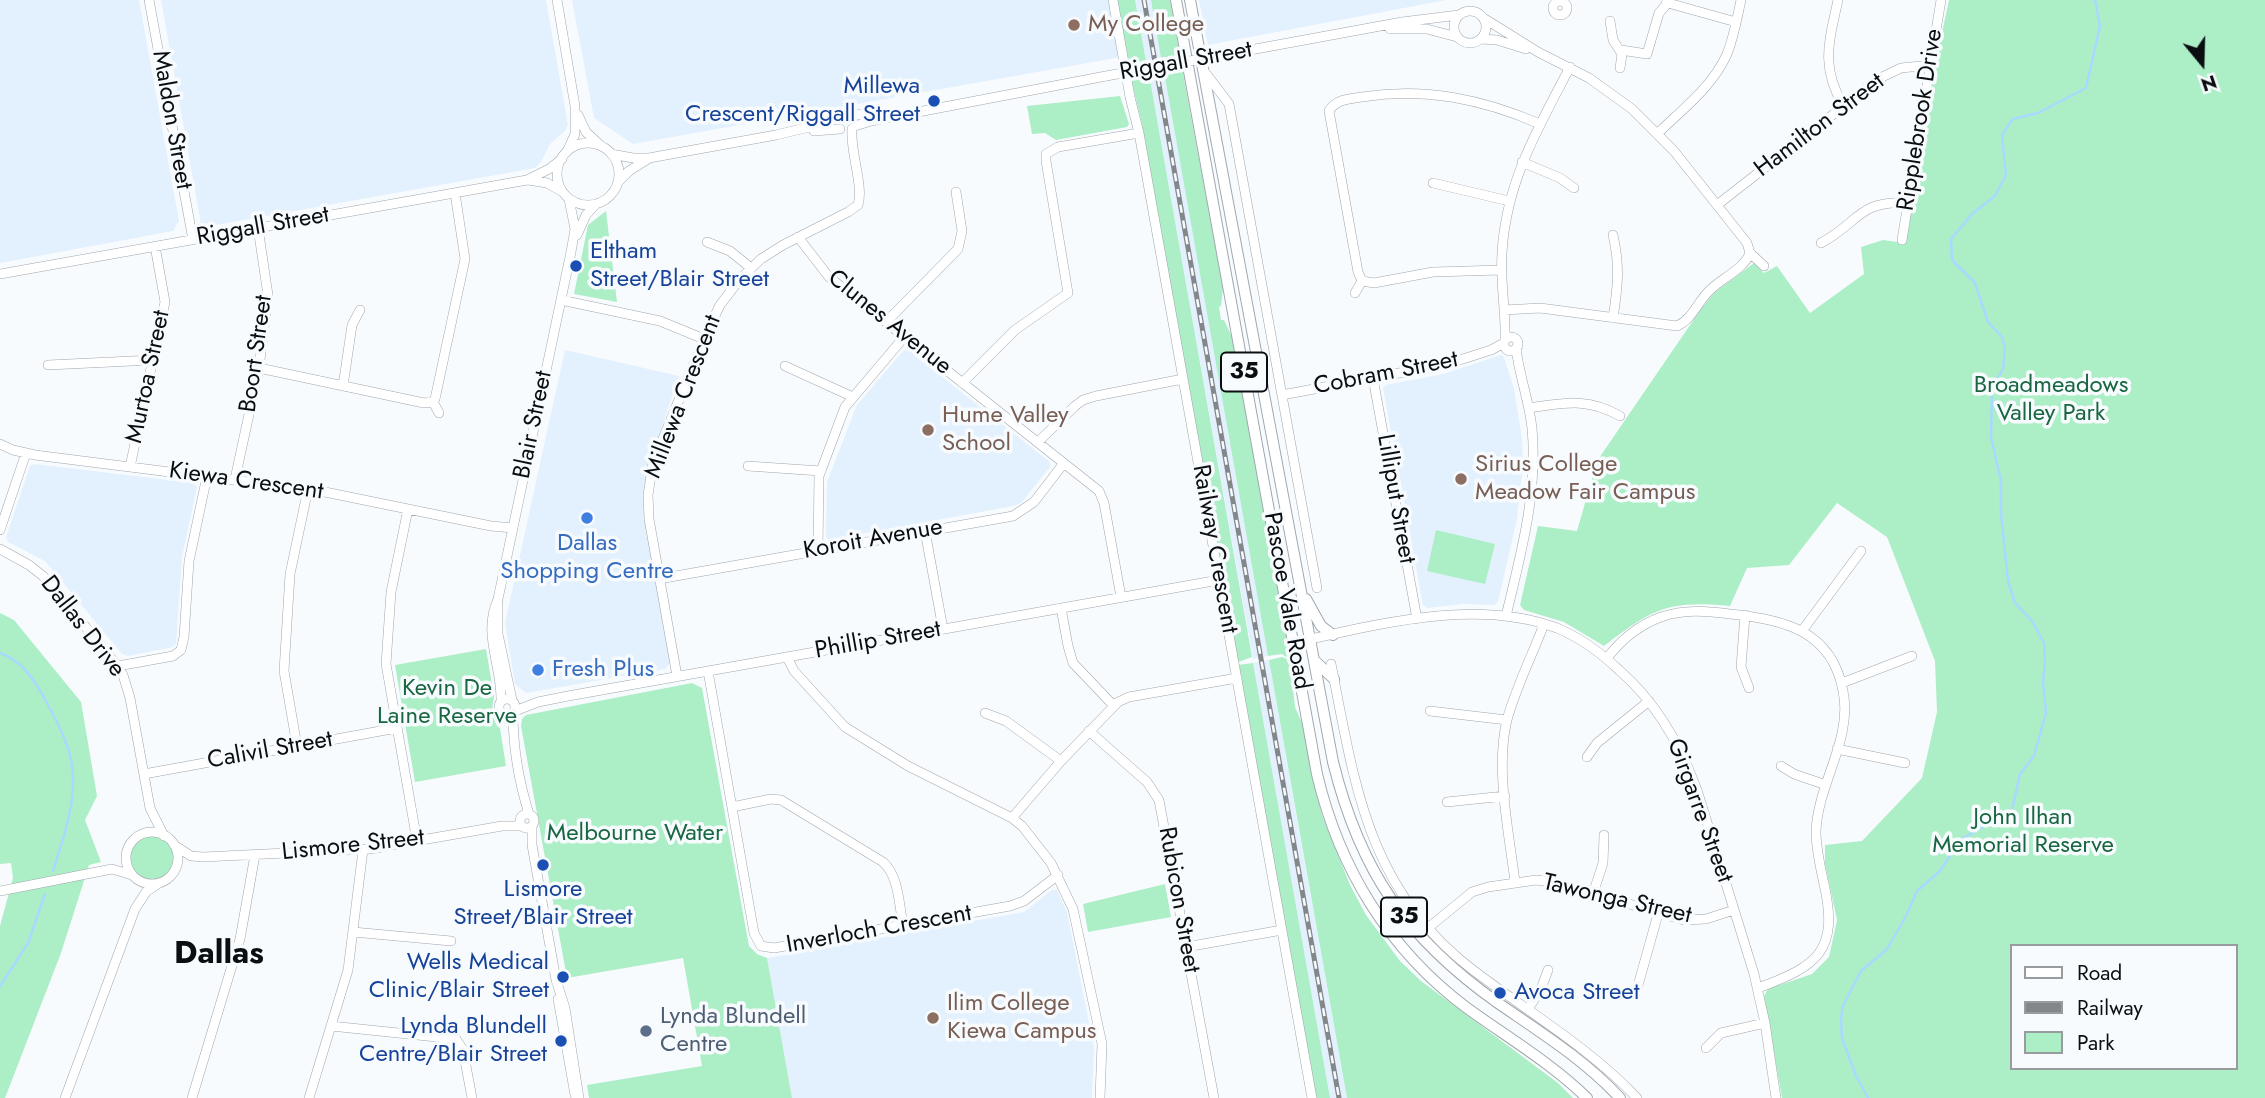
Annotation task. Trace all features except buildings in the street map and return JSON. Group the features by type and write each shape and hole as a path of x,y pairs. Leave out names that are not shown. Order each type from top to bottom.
{"main road":[{"name":"Pascoe Vale Road","path":"1176,0 1323,798 1345,859 1369,904 1404,950 1432,979 1466,1007 1559,1073 1587,1098"},
{"name":"Pascoe Vale Road","path":"1190,0 1333,762 1347,813 1371,868 1398,910 1432,949 1450,966 1578,1059 1619,1098"},
{"path":"1215,129 1215,162 1224,214 1222,218 1215,219"},
{"path":"1302,591 1318,622 1334,635"},
{"path":"1315,661 1334,679"}],"street":[{"name":"Maldon Street","path":"149,0 193,240"},
{"path":"557,0 580,122 586,132 617,162 618,183 606,200 596,204 577,203 565,195 557,173 575,134 575,106"},
{"name":"Railway Crescent","path":"1113,0 1312,1098"},
{"path":"1465,0 1454,28 1457,37 1466,43 1482,39 1497,40 1538,52"},
{"path":"1479,0 1487,29 1482,39"},
{"path":"1658,133 1714,77 1726,56 1741,0"},
{"path":"1838,0 1827,57 1833,86 1844,107"},
{"name":"Ripplebrook Drive","path":"1902,240 1941,0"},
{"path":"1621,50 1647,54 1659,13 1667,2 1736,22"},
{"path":"1460,14 1470,10 1612,93 1658,133 1747,243 1750,253 1764,266"},
{"name":"Riggall Street","path":"607,151 633,158 649,158 776,135 826,123 843,113 875,115 997,96 1402,22 1460,14"},
{"path":"1610,21 1613,40 1621,50 1620,68"},
{"name":"Riggall Street","path":"1375,28 1427,29 1457,37"},
{"name":"Hamilton Street","path":"1717,205 1889,72 1912,65 1931,65"},
{"path":"1506,616 1526,529 1532,490 1533,447 1529,408 1520,370 1509,344 1501,270 1504,231 1509,201 1522,162 1570,67"},
{"name":"Pascoe Vale Road","path":"1203,69 1229,104 1317,588"},
{"path":"1362,281 1358,272 1330,122 1329,111 1333,105 1341,100 1391,93 1427,93 1487,103 1540,124"},
{"name":"Riggall Street","path":"776,135 847,128 997,96"},
{"path":"838,118 837,124 847,128 855,118 852,114"},
{"name":"Millewa Crescent","path":"677,676 649,519 651,472 704,339 720,306 751,268 771,252 858,205 860,194 847,128"},
{"path":"962,383 1015,330 1068,293 1046,154 1058,148 1139,133"},
{"path":"564,156 574,147 584,144 594,144 607,151"},
{"name":"Riggall Street","path":"0,274 527,180 549,169 564,156"},
{"name":"Riggall Street","path":"618,183 629,171 649,158"},
{"path":"1522,162 1560,177 1574,188"},
{"name":"Riggall Street","path":"527,180 547,183 565,195"},
{"path":"1433,183 1509,201"},
{"path":"439,413 433,402 465,259 455,192"},
{"path":"886,322 958,248 962,231 956,192"},
{"name":"Blair Street","path":"565,195 575,229 498,599 498,634 512,708 513,737 524,798 525,822 532,845 556,980 558,1009 577,1098"},
{"path":"1821,243 1874,206 1889,202 1908,203"},
{"name":"Blair Street","path":"571,252 579,228 596,204"},
{"name":"Boort Street","path":"235,480 259,368 268,295 258,228"},
{"path":"1613,234 1619,260 1619,276 1613,318"},
{"name":"Clunes Avenue","path":"798,237 824,272 1094,487 1103,499 1121,597"},
{"path":"707,242 730,251 751,268"},
{"name":"Murtoa Street","path":"131,467 165,302 155,246"},
{"path":"1505,314 1541,308 1680,326 1708,291 1743,263 1750,253"},
{"path":"1362,281 1374,283 1446,271 1501,270"},
{"path":"1355,293 1362,281"},
{"path":"561,300 660,321 704,339"},
{"path":"343,386 352,325 360,310"},
{"path":"818,550 818,493 821,471 845,407 905,336"},
{"name":"Cobram Street","path":"1282,395 1447,364 1509,344"},
{"path":"48,365 153,360"},
{"path":"785,366 853,397"},
{"path":"259,368 424,403 433,402"},
{"name":"Lilliput Street","path":"1373,378 1417,619"},
{"path":"1038,442 1075,406 1089,397 1183,379"},
{"path":"1529,408 1577,402 1605,408 1620,416"},
{"name":"Kiewa Crescent","path":"0,444 26,453 308,489 512,531"},
{"path":"0,530 26,453"},
{"name":"Koroit Avenue","path":"659,579 1018,513 1034,502 1064,463"},
{"path":"748,466 821,471"},
{"path":"118,666 173,656 181,650 189,561 207,476"},
{"path":"296,746 284,671 290,574 308,489"},
{"path":"408,509 393,580 386,664 417,841"},
{"path":"925,531 943,629"},
{"name":"Pascoe Vale Road","path":"1296,556 1308,548"},
{"name":"Dallas Drive","path":"0,549 43,576 118,666 128,690 150,808 164,836"},
{"path":"1802,631 1861,551"},
{"name":"Phillip Street","path":"501,701 506,699 512,708 1219,580"},
{"name":"Blair Street","path":"498,599 492,612 491,626 501,684 501,701"},
{"path":"1061,608 1073,663 1113,705"},
{"path":"1607,658 1636,630 1664,617 1698,611 1745,615 1777,620 1802,631 1813,639 1829,658 1842,684 1844,721 1819,809 1816,832 1830,913 1827,939 1817,956 1804,968 1758,988"},
{"name":"Girgarre Street","path":"1293,643 1417,619 1463,614 1506,616 1544,624 1575,637 1607,658 1649,701 1669,729 1689,769 1758,988 1776,1098"},
{"path":"1745,615 1741,667 1749,688"},
{"path":"1515,882 1503,754 1507,720 1544,624"},
{"path":"798,655 802,678"},
{"path":"1842,684 1912,656"},
{"path":"787,657 790,667 845,727 908,766 1012,818 1022,827 1058,875 1076,921 1102,1044 1100,1098"},
{"name":"Pascoe Vale Road","path":"1331,664 1353,774 1368,825 1398,886 1428,928 1461,960 1594,1057 1637,1098"},
{"name":"Inverloch Crescent","path":"708,671 754,933 761,946 774,948 1019,904 1058,875"},
{"path":"1012,818 1113,705 1129,697 1237,678"},
{"path":"1587,757 1597,743 1649,701"},
{"path":"1430,711 1507,720"},
{"path":"985,713 1006,721 1061,761"},
{"name":"Calivil Street","path":"144,774 397,728"},
{"name":"Rubicon Street","path":"1089,731 1147,782 1159,800 1213,1098"},
{"path":"1837,749 1905,763"},
{"path":"1781,766 1794,774 1826,785"},
{"path":"1447,802 1505,796"},
{"path":"732,807 771,799 781,800 883,862 894,878 903,925"},
{"path":"92,872 116,863 127,852 146,823 150,808"},
{"name":"Lismore Street","path":"174,845 191,856 203,857 363,850 525,822"},
{"path":"65,1098 135,909 146,892 167,879 174,870 177,859 174,845 164,836 153,832 136,838"},
{"path":"1593,894 1603,863 1604,835"},
{"path":"309,1098 346,978 363,850"},
{"path":"127,852 127,864 137,891 135,909"},
{"path":"192,1098 240,939 255,855"},
{"name":"Lismore Street","path":"174,870 185,862 203,857"},
{"path":"0,891 92,872 118,870 143,883 159,883"},
{"name":"Tawonga Street","path":"1428,928 1472,892 1515,882 1545,881 1658,914 1692,920 1734,910"},
{"path":"1637,989 1658,914"},
{"path":"1186,947 1282,930"},
{"path":"353,932 451,941"},
{"path":"1528,1009 1541,989 1548,970"},
{"path":"1706,1048 1721,1032 1765,1023"},
{"path":"331,1026 458,1035 472,1098"}],"shaded area":[{"path":"0,0 139,0 179,221 173,231 0,263"},
{"path":"161,0 546,0 568,125 550,144 535,168 205,227 201,224"},
{"path":"572,0 1110,0 1121,57 633,144 594,118"},
{"path":"1135,0 1151,0 1161,58 1146,61"},
{"path":"1199,0 1446,0 1208,45"},
{"path":"1164,72 1268,656 1253,659 1149,74"},
{"name":"Dallas Shopping Centre","path":"565,350 679,376 649,464 644,497 647,533 672,661 665,669 526,693 515,684 505,623"},
{"name":"Hume Valley School","path":"908,350 1050,462 1050,467 1021,503 1013,506 829,540 826,537 827,482 857,405 903,351"},
{"name":"Sirius College Meadow Fair Campus","path":"1501,355 1514,389 1522,439 1523,466 1517,519 1498,602 1494,605 1463,604 1427,608 1423,605 1383,388 1386,385 1443,374"},
{"path":"34,464 194,483 197,487 182,557 176,644 173,647 128,656 122,654 45,561 8,542 6,537 30,466"},
{"path":"1269,660 1347,1098 1330,1098 1253,663"},
{"name":"Ilim College Kiewa Campus","path":"1052,890 1057,890 1067,912 1094,1048 1092,1098 792,1098 767,958 1024,912"}],"green space":[{"path":"1117,0 1135,0 1146,61 1129,64"},
{"path":"1151,0 1170,0 1180,55 1161,58"},
{"name":"Broadmeadows Valley Park","path":"1949,0 2265,0 2265,1098 1782,1098 1764,996 1768,989 1812,974 1829,957 1837,920 1825,864 1825,845 1862,841 1922,778 1937,712 1935,661 1887,537 1837,503 1789,565 1747,568 1730,606 1691,605 1662,610 1635,623 1604,646 1564,622 1524,610 1520,605 1538,526 1577,531 1597,461 1714,293 1754,263 1764,273 1777,266 1810,313 1864,274 1861,247 1883,240 1905,243 1929,94"},
{"path":"1182,68 1223,288 1219,307 1221,320 1224,320 1232,337 1290,656 1286,657 1282,654 1268,656 1164,72"},
{"path":"1149,74 1252,657 1238,662 1142,124 1131,78"},
{"path":"1120,96 1129,124 1127,127 1056,140 1045,133 1032,134 1027,106"},
{"path":"606,211 617,302 574,294 588,225"},
{"path":"1436,530 1495,544 1485,584 1427,571"},
{"path":"0,613 14,620 81,702 97,796 85,820 101,862 89,865 61,953 5,1098 0,1098 0,926 13,878 11,863 0,864"},
{"name":"Kevin De Laine Reserve","path":"486,649 494,696 492,710 499,722 506,766 415,782 395,665"},
{"path":"1282,657 1290,660 1295,707 1303,725 1322,815 1350,885 1366,915 1400,961 1421,981 1558,1083 1573,1098 1347,1098 1269,660"},
{"path":"1253,663 1330,1098 1316,1098 1238,665"},
{"name":"Melbourne Water","path":"692,683 702,688 749,946 757,954 767,958 792,1098 589,1098 587,1085 702,1066 683,958 567,978 521,726 522,719 526,715"},
{"path":"151,835 167,842 174,858 167,874 151,881 135,874 128,858 135,842"},
{"path":"1165,884 1171,917 1088,932 1083,904"}],"waterway":[{"path":"1868,1098 1856,1076 1842,1038 1843,1006 1861,971 1887,949 1917,891 1940,871 1960,840 2012,810 2020,774 2034,756 2046,713 2043,683 2044,643 2032,621 2015,603 2008,581 2001,513 2001,481 1991,437 1992,389 2003,369 2005,348 2002,337 1988,322 1975,283 1952,260 1951,239 1972,214 1995,196 2006,175 2002,135 2013,119 2038,113 2086,88 2100,26 2095,0"},
{"path":"0,653 16,662 33,680 60,728 71,759 71,807 53,871"},
{"path":"0,986 28,943 45,894"}],"railway":[{"path":"1144,0 1339,1098"}],"place":[{"name":"My College","path":"1074,25"},
{"name":"Millewa Crescent/Riggall Street","path":"934,101"},
{"name":"Eltham Street/Blair Street","path":"576,266"},
{"name":"Hume Valley School","path":"928,430"},
{"name":"Sirius College Meadow Fair Campus","path":"1461,479"},
{"name":"Dallas Shopping Centre","path":"587,518"},
{"name":"Fresh Plus","path":"538,670"},
{"name":"Lismore Street/Blair Street","path":"543,865"},
{"name":"Wells Medical Clinic/Blair Street","path":"563,977"},
{"name":"Avoca Street","path":"1500,993"},
{"name":"Ilim College Kiewa Campus","path":"933,1018"},
{"name":"Lynda Blundell Centre","path":"646,1031"},
{"name":"Lynda Blundell Centre/Blair Street","path":"561,1041"}],"district":[{"name":"Dallas","path":"219,955"}],"park label":[{"name":"John Ilhan Memorial Reserve","path":"2023,832"}]}
